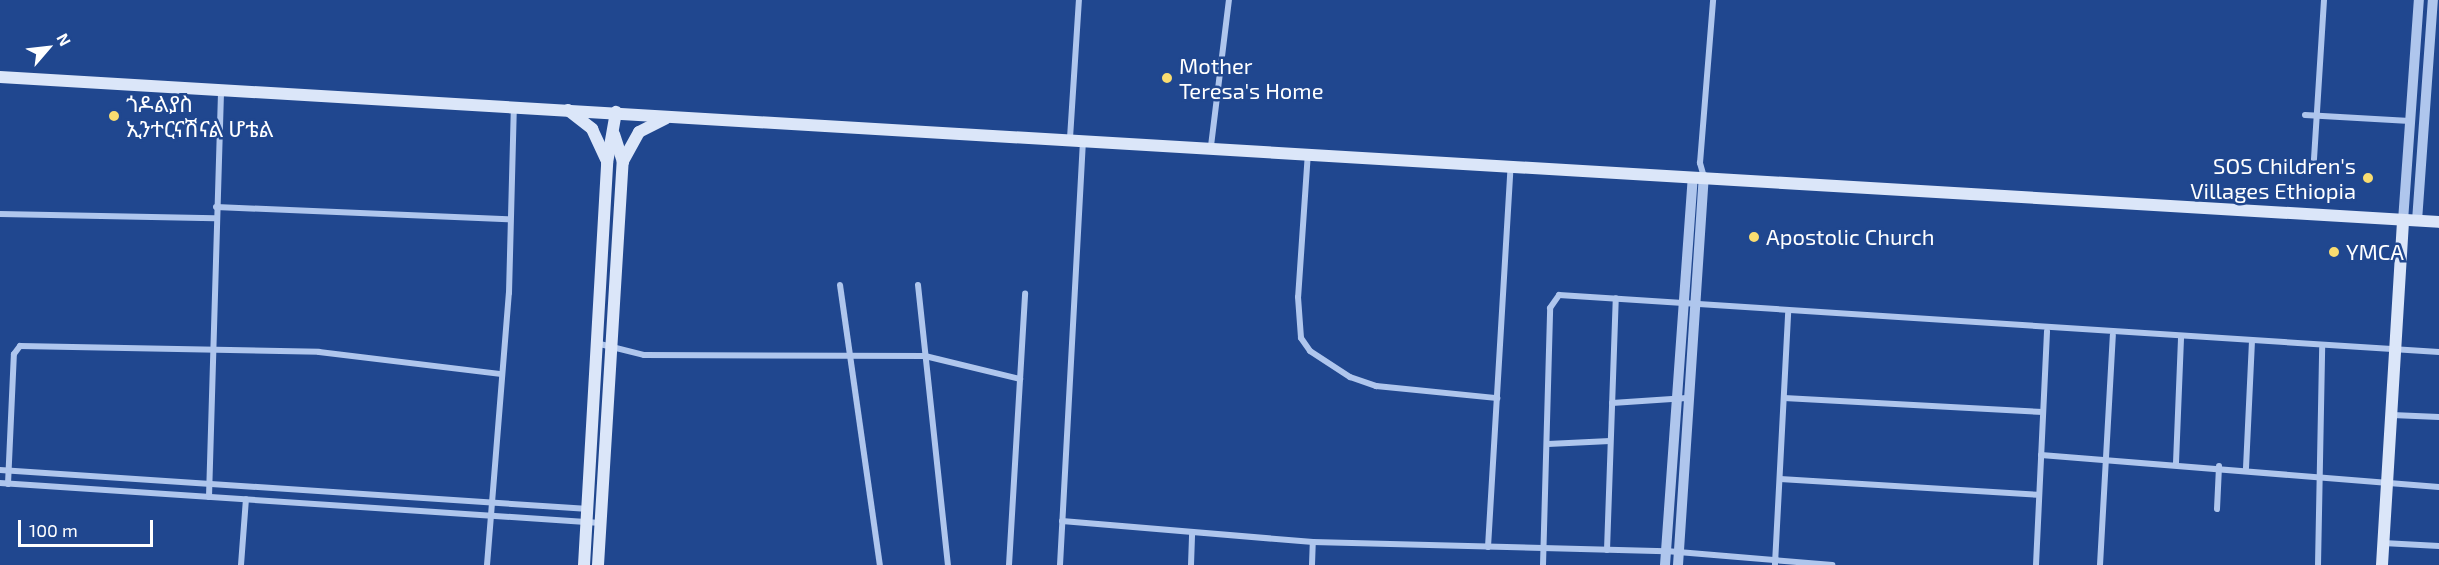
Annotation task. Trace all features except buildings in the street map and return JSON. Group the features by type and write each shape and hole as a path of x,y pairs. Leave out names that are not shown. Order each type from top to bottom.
{"main road":[{"path":"0,77 1211,146 2439,222"},
{"path":"568,110 597,137 607,163"},
{"path":"584,565 604,200 607,163 614,134 616,112"},
{"path":"623,162 639,132 670,116"},
{"path":"598,565 623,162 614,134"},
{"path":"604,200 620,201"},
{"path":"2382,565 2393,351 2406,236 2403,221"},
{"path":"2406,236 2417,221"}],"street":[{"path":"1060,565 1079,0"},
{"path":"1211,146 1229,0"},
{"path":"1678,565 1687,398 1689,303 1713,0"},
{"path":"2314,159 2324,0"},
{"path":"2403,221 2419,0"},
{"path":"2417,221 2433,0"},
{"path":"209,497 221,90"},
{"path":"487,565 509,294 508,219 514,105"},
{"path":"2305,116 2410,121"},
{"path":"1308,152 1298,297 1301,338 1310,351 1350,377 1376,386 1497,398"},
{"path":"1698,177 1700,164"},
{"path":"1488,547 1511,165"},
{"path":"216,207 508,219"},
{"path":"0,214 216,218"},
{"path":"840,285 880,565"},
{"path":"918,285 948,565"},
{"path":"1009,565 1025,293"},
{"path":"1543,565 1551,302 1562,294 2047,331 2181,336 2322,348 2439,352"},
{"path":"1607,550 1616,298"},
{"path":"1665,565 1676,397 1689,303"},
{"path":"1775,563 1788,313"},
{"path":"2036,565 2037,495 2047,331"},
{"path":"2100,565 2113,335"},
{"path":"2176,463 2181,336"},
{"path":"596,343 644,355 851,353 925,356 1020,379"},
{"path":"2246,468 2252,343"},
{"path":"8,483 14,354 20,346 215,352 319,352 502,374"},
{"path":"2318,565 2316,473 2322,348"},
{"path":"1612,403 1687,398"},
{"path":"1784,398 2043,412"},
{"path":"2390,415 2439,417"},
{"path":"1548,444 1610,441"},
{"path":"2041,455 2316,473 2386,479 2439,487"},
{"path":"2217,509 2218,466"},
{"path":"0,470 588,508 602,517"},
{"path":"1780,479 2037,495"},
{"path":"0,483 587,522 602,517"},
{"path":"241,565 246,499"},
{"path":"1062,521 1313,542 1666,551 1775,563 1832,565"},
{"path":"1191,565 1192,533"},
{"path":"1312,565 1313,542"},
{"path":"2382,543 2439,546"}],"place":[{"name":"Mother Teresa's Home","path":"1167,78"},
{"name":"ጎዶልያስ ኢንተርናሽናል ሆቴል","path":"114,116"},
{"name":"SOS Children's Villages Ethiopia","path":"2368,178"},
{"name":"Apostolic Church","path":"1754,237"},
{"name":"YMCA","path":"2334,252"}]}
